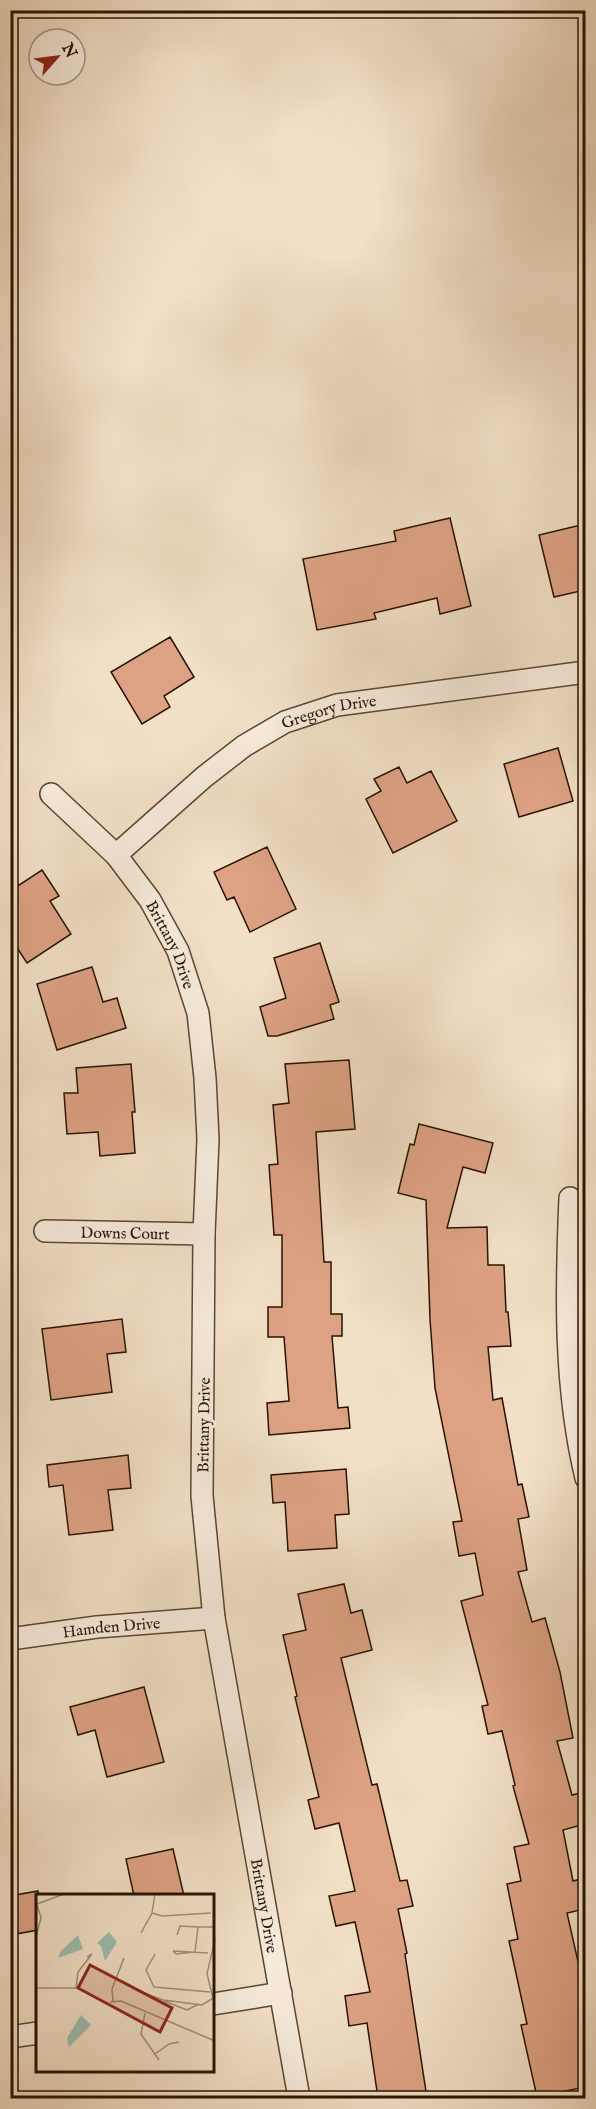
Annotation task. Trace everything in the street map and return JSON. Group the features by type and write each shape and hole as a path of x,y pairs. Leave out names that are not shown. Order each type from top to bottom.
{"street":[{"name":"Gregory Drive","path":"116,855 212,770 244,746 285,722 337,705 585,672"},
{"name":"Brittany Drive","path":"51,794 116,855 150,900 178,951 198,1013 205,1078 208,1139 204,1234 202,1496 214,1618 299,2098"},
{"path":"570,1198 567,1270 568,1365 585,1478"},
{"name":"Downs Court","path":"45,1231 204,1234"},
{"name":"Hamden Drive","path":"10,1639 97,1627 214,1618"},
{"path":"214,2004 281,1993"},
{"path":"10,2037 36,2032"}],"building":[{"path":"450,518 471,606 440,614 437,598 374,613 376,619 317,630 303,559 396,541 394,531"},
{"path":"585,524 585,590 554,597 539,535"},
{"path":"170,637 194,677 164,696 170,707 142,724 111,672"},
{"path":"558,748 573,801 519,817 504,764"},
{"path":"399,767 407,783 431,771 457,821 393,853 366,799 381,791 374,779"},
{"path":"267,847 296,909 250,932 234,897 227,900 214,872"},
{"path":"42,870 59,896 50,901 71,934 27,963 10,937 10,891"},
{"path":"320,943 339,1002 330,1005 334,1019 277,1036 268,1036 260,1007 286,998 274,958"},
{"path":"92,967 103,1002 117,998 126,1028 57,1050 37,984"},
{"path":"349,1060 355,1129 316,1132 324,1262 331,1262 331,1314 342,1314 342,1336 332,1336 338,1408 348,1407 350,1428 269,1435 267,1403 289,1401 284,1337 268,1337 268,1307 282,1307 282,1235 274,1235 269,1165 278,1164 273,1105 289,1103 285,1064"},
{"path":"131,1064 135,1112 132,1112 135,1153 100,1156 98,1132 67,1134 64,1093 78,1093 76,1068"},
{"path":"419,1124 493,1143 485,1173 463,1167 447,1228 487,1227 488,1265 504,1265 506,1312 508,1312 511,1346 488,1347 493,1400 502,1398 518,1485 522,1484 529,1517 518,1519 527,1570 518,1572 532,1622 545,1618 560,1672 573,1738 557,1741 572,1795 585,1792 585,1824 563,1830 573,1881 585,1878 585,1909 567,1913 579,1966 585,1965 585,1996 580,1998 585,2026 585,2087 537,2097 521,2025 527,2024 509,1941 518,1939 507,1884 521,1881 514,1847 529,1844 513,1786 515,1785 502,1731 488,1734 482,1706 488,1705 461,1601 483,1595 475,1553 459,1556 453,1522 462,1521 435,1388 426,1200 398,1193 410,1144 414,1145"},
{"path":"122,1319 126,1352 107,1354 112,1392 51,1400 42,1329"},
{"path":"128,1455 131,1488 108,1490 113,1530 69,1535 63,1485 49,1487 47,1465"},
{"path":"346,1469 349,1514 335,1515 337,1548 288,1551 285,1502 273,1503 271,1475"},
{"path":"344,1584 351,1613 362,1610 372,1650 341,1658 372,1785 377,1784 400,1881 407,1880 413,1906 398,1909 407,1953 405,1954 427,2098 378,2098 367,2023 349,2026 345,1996 370,1992 355,1922 336,1926 329,1896 355,1891 339,1823 315,1829 308,1800 319,1797 283,1635 306,1630 298,1594"},
{"path":"144,1687 164,1762 107,1777 95,1730 78,1735 70,1707"},
{"path":"173,1849 184,1894 134,1894 126,1859"},
{"path":"38,1891 36,1894 36,1930 10,1935 10,1896"}]}
